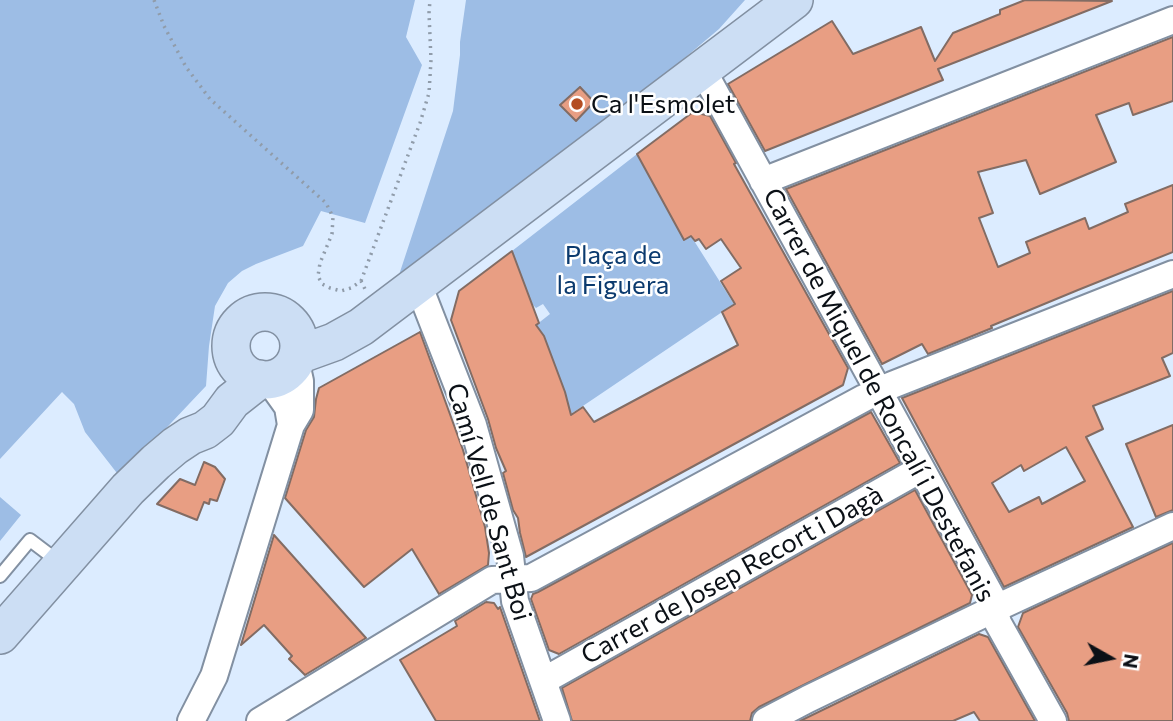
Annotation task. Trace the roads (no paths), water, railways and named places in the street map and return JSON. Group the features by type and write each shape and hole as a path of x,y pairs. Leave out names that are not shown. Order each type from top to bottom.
{"main road":[{"path":"0,635 128,489 156,462 190,436 205,430 218,420 232,401 280,369 371,320 794,0"},
{"path":"190,436 195,424 223,387 234,333 248,317 268,312 287,320 326,327 371,320"},
{"path":"280,369 299,342 287,320"},
{"path":"232,353 235,362 244,372 280,369"}],"street":[{"path":"763,181 1173,20"},
{"name":"Carrer de Miquel de Roncalí i Destefanis","path":"702,69 991,596 999,623 1053,721"},
{"path":"260,721 492,580 531,578 864,398 1173,274"},
{"name":"Camí Vell de Sant Boi","path":"418,284 473,425 510,556 515,601 557,721"},
{"path":"191,721 214,676 291,425 280,369"},
{"name":"Carrer de Josep Recort i Dagà","path":"543,681 921,469"},
{"path":"766,721 994,609 1173,526"},
{"path":"210,721 214,676"}],"lane":[{"path":"0,576 30,540 63,564"}],"place":[{"name":"Ca l'Esmolet","path":"577,104"}],"park label":[{"name":"Plaça de la Figuera","path":"613,270"}]}
